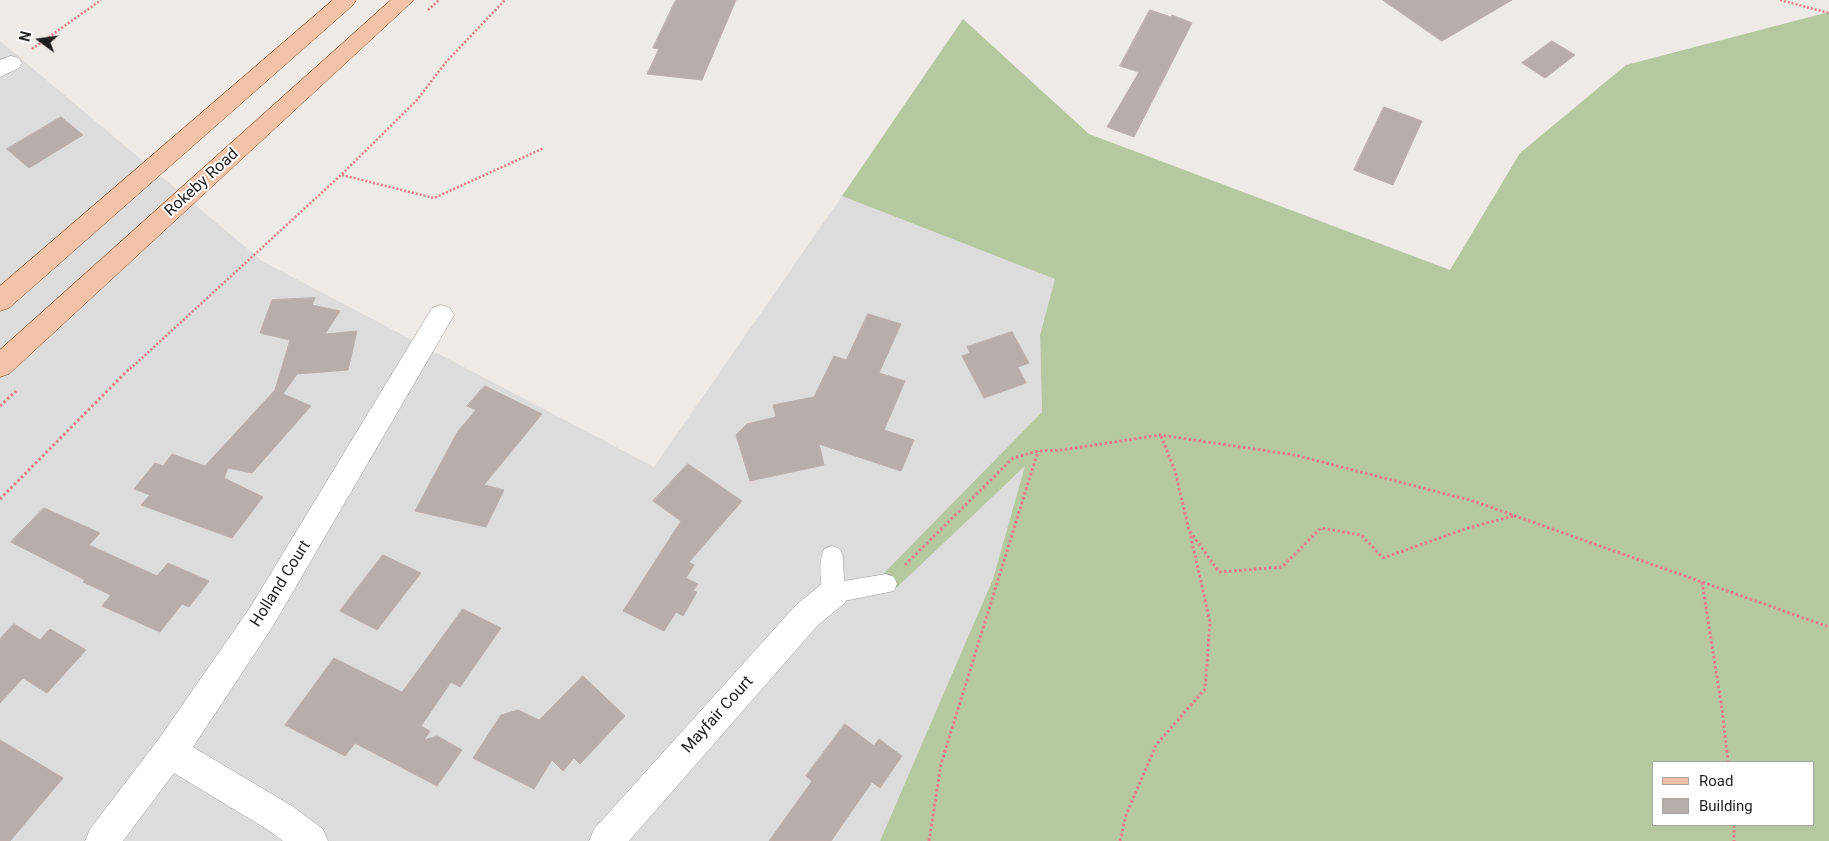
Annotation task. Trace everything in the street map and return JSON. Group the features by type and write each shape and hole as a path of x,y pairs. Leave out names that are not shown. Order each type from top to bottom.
{"main road":[{"path":"0,300 346,0"},
{"name":"Rokeby Road","path":"0,366 404,0"}],"street":[{"name":"Holland Court","path":"102,841 170,752 262,616 441,315"},
{"name":"Mayfair Court","path":"606,841 807,615 834,593"},
{"path":"170,752 280,818 311,841"}],"lane":[{"path":"832,556 834,593"},
{"name":"Mayfair Court","path":"834,593 886,584"}],"path":[{"path":"5,66 66,27 101,0"},
{"path":"0,500 90,407 165,335 341,175 417,100 446,62 505,0"},
{"path":"1780,0 1829,13"},
{"path":"341,175 434,198 544,148"},
{"path":"1120,841 1126,815 1156,746 1205,689 1210,622 1175,471 1160,435"},
{"path":"886,584 1013,458 1038,451 1062,450 1160,435 1295,455 1474,501 1829,627"},
{"path":"929,841 941,764 1038,451"},
{"path":"1189,530 1219,572 1282,567 1321,528 1361,535 1383,558 1468,528 1515,516"},
{"path":"1702,582 1722,709 1728,761"},
{"path":"1734,826 1734,841"}],"shaded area":[{"path":"0,41 262,261 654,467 842,196 1055,279 1040,335 1042,412 884,573 891,592 1026,465 993,579 880,841 0,841"}],"green space":[{"path":"1829,12 1829,841 880,841 993,579 1025,466 891,593 884,573 1042,412 1040,335 1055,279 842,196 963,19 1089,134 1450,270 1520,153 1626,65"}],"building":[{"path":"676,0 736,0 702,80 647,74 659,49 653,48"},
{"path":"1383,0 1512,0 1442,41"},
{"path":"1150,10 1171,17 1172,15 1192,23 1134,137 1107,127 1139,72 1120,66"},
{"path":"1552,41 1575,55 1545,78 1522,63"},
{"path":"1384,107 1422,121 1393,185 1354,170"},
{"path":"61,117 83,135 29,168 7,149"},
{"path":"315,298 312,305 340,311 325,334 357,331 348,370 297,374 283,394 311,406 252,473 228,468 224,478 263,497 232,538 141,505 150,495 134,489 155,463 163,466 172,454 205,466 275,390 290,340 260,333 272,300"},
{"path":"868,314 901,324 879,373 905,381 884,430 914,440 901,471 819,444 824,465 750,481 736,435 747,424 776,417 773,405 814,397 834,356 846,360"},
{"path":"1012,332 1029,363 1018,367 1026,383 984,398 962,356 970,353 967,347"},
{"path":"485,386 542,414 484,485 504,490 486,527 415,511 458,431 476,410 467,406"},
{"path":"688,464 742,501 689,562 694,565 686,578 698,584 693,591 697,592 683,616 676,612 664,631 623,611 681,521 653,501"},
{"path":"44,508 100,533 89,545 157,576 168,563 209,581 189,607 182,604 160,632 102,606 111,595 83,582 85,580 11,542"},
{"path":"383,555 421,573 377,630 340,611"},
{"path":"463,609 501,628 460,687 451,682 421,726 430,731 424,740 437,736 462,750 437,786 355,743 345,756 285,725 334,658 402,692"},
{"path":"14,624 40,640 50,629 86,650 47,693 23,678 0,703 0,639"},
{"path":"583,676 625,716 580,764 574,758 563,771 552,760 534,789 473,758 501,715 518,710 539,720"},
{"path":"845,724 874,746 879,739 902,756 880,788 872,782 831,841 769,841 812,781 806,776"},
{"path":"0,740 63,778 10,841 0,841"}]}
